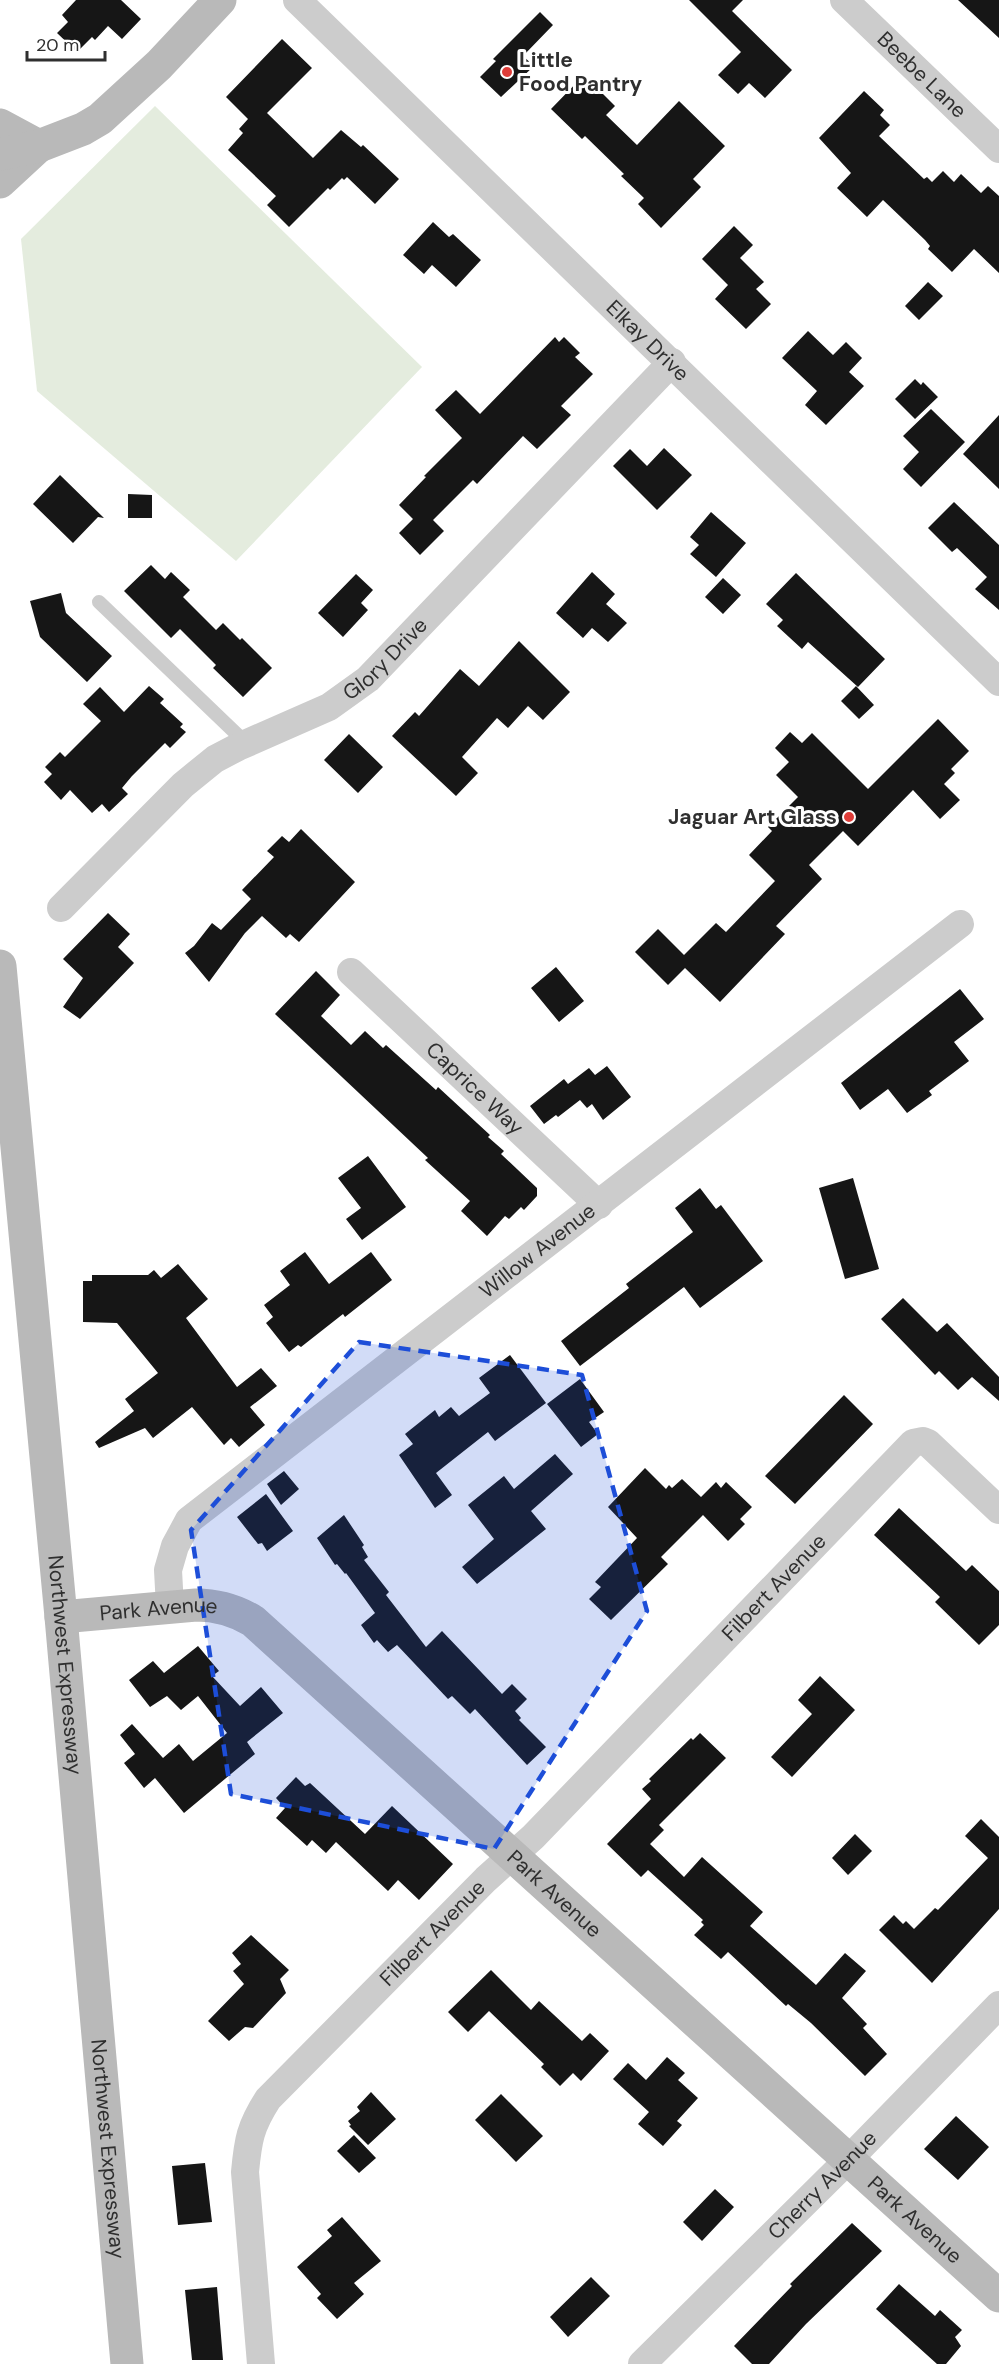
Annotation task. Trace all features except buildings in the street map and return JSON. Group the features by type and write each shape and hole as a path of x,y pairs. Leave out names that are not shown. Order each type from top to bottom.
{"street":[{"path":"0,154 39,146 83,129 100,119 159,66 220,0"},
{"name":"Elkay Drive","path":"297,0 999,682"},
{"name":"Beebe Lane","path":"844,0 999,149"},
{"path":"0,125 39,146"},
{"path":"0,182 39,146"},
{"name":"Glory Drive","path":"61,909 183,785 215,759 329,707 368,679 672,362"},
{"name":"Willow Avenue","path":"170,1607 168,1570 175,1546 189,1520 960,924"},
{"name":"Northwest Expressway","path":"0,966 128,2364"},
{"name":"Caprice Way","path":"351,972 599,1205"},
{"name":"Filbert Avenue","path":"261,2364 245,2172 248,2142 254,2122 268,2099 486,1879 542,1829 913,1443 918,1441 928,1443 999,1510"},
{"name":"Park Avenue","path":"61,1617 211,1605 237,1612 253,1621 999,2296"},
{"name":"Cherry Avenue","path":"642,2364 848,2160 999,2005"}],"lane":[{"path":"99,602 246,743"}],"highlighted area":[{"path":"359,1342 582,1375 647,1611 494,1849 231,1794 191,1530"}],"shaded area":[{"path":"155,106 422,367 236,561 37,391 21,239"}],"place":[{"name":"Little Food Pantry","path":"507,72"},
{"name":"Jaguar Art Glass","path":"849,817"}]}
